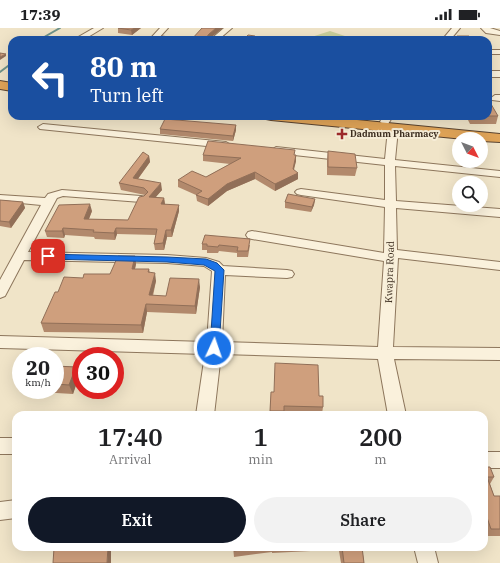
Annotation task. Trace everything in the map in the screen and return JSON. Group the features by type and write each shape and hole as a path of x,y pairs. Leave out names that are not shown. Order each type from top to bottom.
{"highway":[{"path":"350,120 389,122 500,138"},
{"path":"367,120 500,131"}],"street":[{"path":"84,36 99,28"},
{"path":"157,36 164,28"},
{"path":"219,36 228,28"},
{"path":"485,28 489,31 500,33"},
{"name":"Kwapra Road","path":"389,122 390,256 385,353 396,411"},
{"path":"43,127 235,146"},
{"path":"265,148 500,174"},
{"path":"302,192 390,204 500,213"},
{"path":"0,294 52,196 62,193 141,199"},
{"path":"0,198 48,202"},
{"path":"252,235 354,253 500,266"},
{"path":"0,266 17,261 167,259 206,262 214,265 219,270 287,274"},
{"path":"206,411 214,348 219,270"},
{"path":"0,342 385,353 500,354"},
{"path":"0,446 12,446"},
{"path":"488,460 500,460"},
{"path":"0,511 12,510"},
{"path":"425,551 428,563"}],"green space":[{"path":"330,31 345,36 314,36"}],"building":[{"path":"118,28 135,28 131,30"},
{"path":"202,28 216,28 207,36 195,36"},
{"path":"0,53 6,54 0,57"},
{"path":"492,106 498,116 492,116"},
{"path":"164,120 236,125 233,136 160,129"},
{"path":"208,141 295,150 294,155 296,155 293,169 298,173 275,184 255,172 227,184 208,199 196,195 202,191 178,180 192,171 206,177 241,158 203,155"},
{"path":"328,151 355,154 357,168 328,167"},
{"path":"143,152 149,156 133,178 161,183 149,197 164,198 161,204 179,205 171,230 166,230 163,243 154,244 157,229 116,228 114,233 63,228 62,231 45,231 59,205 90,204 84,219 128,220 139,197 144,196 148,192 144,188 119,183"},
{"path":"288,194 315,199 312,207 285,202"},
{"path":"0,200 23,202 9,222 0,221"},
{"path":"205,235 250,239 248,251 237,251 238,247 219,245 218,247 207,246 207,244 202,244"},
{"path":"118,256 135,256 132,269 149,269 148,272 155,273 149,295 166,296 170,278 199,279 195,306 146,304 141,325 41,323 55,292 58,292 64,277 83,278 84,274 110,274"},
{"path":"275,363 318,365 319,396 323,396 323,407 284,406 284,411 270,411 271,392 274,392"},
{"path":"64,366 72,367 72,377 69,385 64,385"},
{"path":"488,467 490,467 494,477 488,477"},
{"path":"488,480 494,496 500,496 500,529 491,529 488,520"},
{"path":"54,551 108,551 107,563 53,563"},
{"path":"342,551 362,551 364,563 344,563"}],"waterway":[{"path":"46,36 60,28"},
{"path":"0,72 8,66"}],"place":[{"name":"Dadmum Pharmacy","path":"342,134"}],"route":[{"path":"48,256 167,259 206,262 214,265 219,270 214,348"}]}
